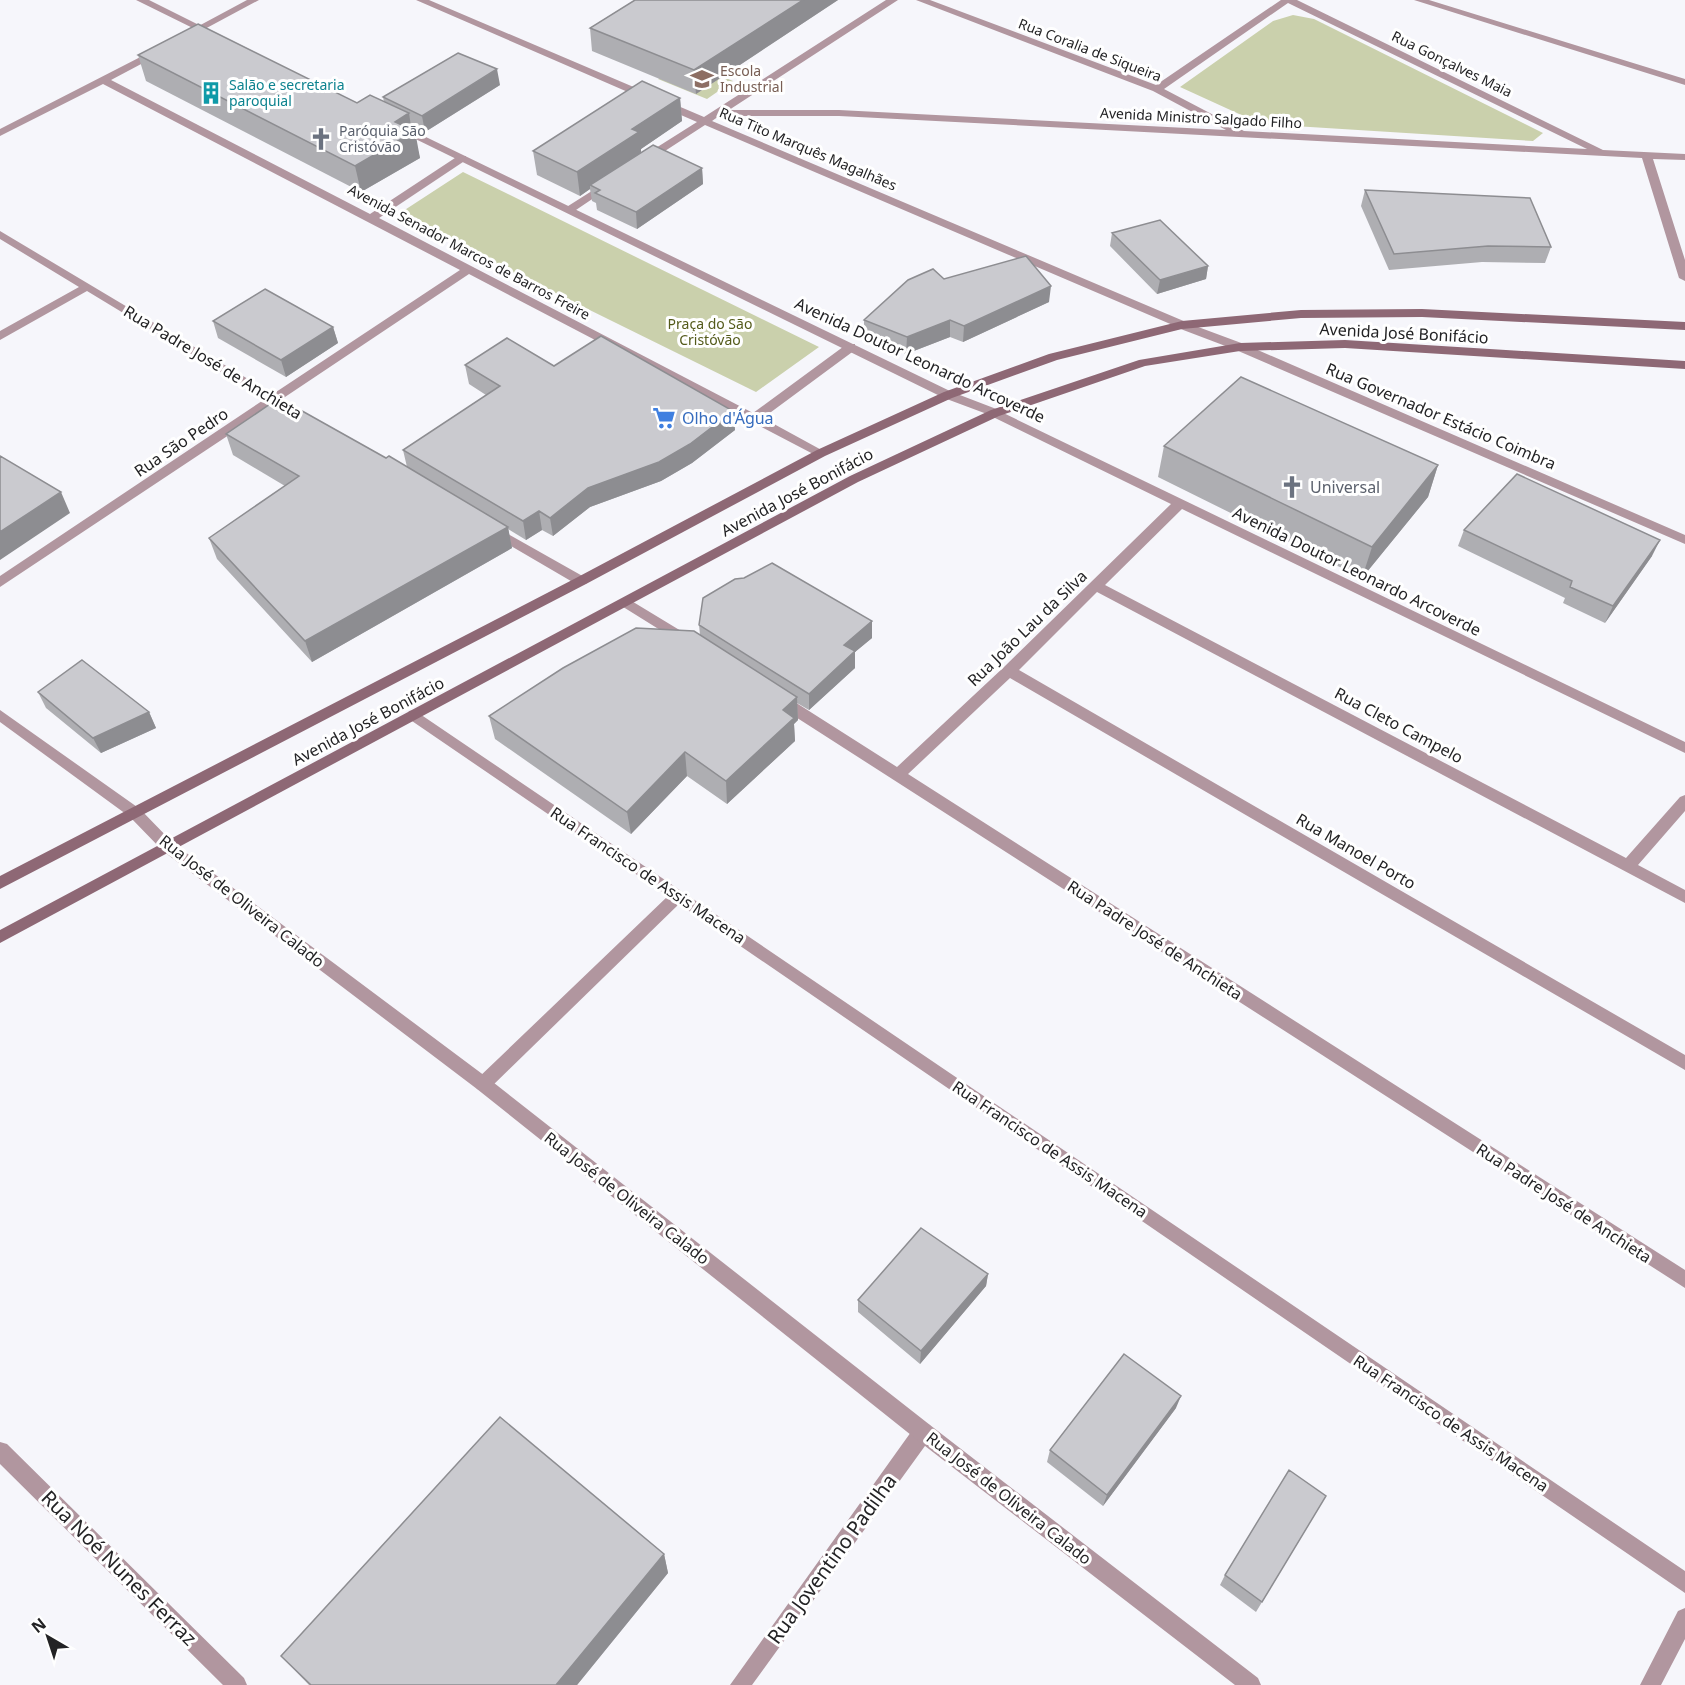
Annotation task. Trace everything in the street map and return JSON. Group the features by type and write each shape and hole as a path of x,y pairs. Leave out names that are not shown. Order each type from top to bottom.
{"main road":[{"name":"Avenida José Bonifácio","path":"0,883 581,581 821,453 948,395 1053,357 1182,325 1301,314 1422,313 1685,326"},
{"name":"Avenida José Bonifácio","path":"0,937 854,479 995,413 1143,363 1240,347 1345,344 1685,365"}],"street":[{"path":"141,0 221,39"},
{"path":"0,133 254,0"},
{"name":"Rua Tito Marquês Magalhães","path":"422,0 1182,325"},
{"path":"636,165 893,0"},
{"name":"Rua Coralia de Siqueira","path":"921,0 1157,89 1245,136"},
{"path":"1157,89 1288,0"},
{"name":"Rua Gonçalves Maia","path":"1288,0 1603,152"},
{"path":"1419,0 1443,5 1685,82"},
{"name":"Avenida Senador Marcos de Barros Freire","path":"102,79 821,453"},
{"name":"Avenida Ministro Salgado Filho","path":"715,113 839,113 1245,136 1603,152 1647,157 1685,157"},
{"name":"Avenida Doutor Leonardo Arcoverde","path":"388,122 948,395 995,413 1685,748"},
{"path":"1647,157 1685,278"},
{"path":"372,218 462,158"},
{"path":"569,210 617,178"},
{"name":"Rua Padre José de Anchieta","path":"0,234 305,418"},
{"name":"Rua São Pedro","path":"0,582 469,269"},
{"path":"0,336 88,286"},
{"name":"Rua Governador Estácio Coimbra","path":"1182,325 1240,347 1685,540"},
{"path":"754,418 851,347"},
{"name":"Rua João Lau da Silva","path":"898,775 1009,671 1179,504"},
{"path":"479,521 581,581"},
{"name":"Rua Cleto Campelo","path":"1095,586 1685,897"},
{"path":"625,602 696,647"},
{"name":"Rua Manoel Porto","path":"1009,671 1685,1063"},
{"name":"Rua Padre José de Anchieta","path":"766,692 1685,1280"},
{"name":"Rua José de Oliveira Calado","path":"0,715 135,813 168,847 483,1084 923,1432 1251,1685"},
{"name":"Rua Francisco de Assis Macena","path":"414,715 1685,1583"},
{"path":"1628,867 1685,801"},
{"path":"483,1084 678,896"},
{"name":"Rua Joventino Padilha","path":"740,1685 923,1432"},
{"name":"Rua Noé Nunes Ferraz","path":"0,1451 237,1685"},
{"path":"1650,1685 1685,1618"}],"green space":[{"path":"1293,15 1314,19 1543,133 1533,141 1261,124 1180,87 1273,21"},
{"path":"685,61 733,81 707,99 658,79"},
{"name":"Praça do São Cristóvão","path":"463,172 819,347 756,392 397,215"}],"building":[{"path":"635,0 803,0 694,70 590,28"},
{"path":"198,24 357,103 370,95 409,113 395,122 415,131 355,166 138,55"},
{"path":"458,53 497,69 422,116 383,97"},
{"path":"642,81 680,98 632,129 639,132 577,172 533,151"},
{"path":"653,145 702,168 636,212 595,193 600,190 590,185"},
{"path":"1365,190 1530,198 1551,247 1488,246 1394,254"},
{"path":"1160,220 1208,266 1160,280 1112,233"},
{"path":"1026,256 1051,286 964,326 950,320 907,337 864,320 908,280 933,269 944,279"},
{"path":"265,289 333,327 281,360 213,321"},
{"path":"601,336 733,411 690,444 659,462 588,488 550,518 539,511 523,521 403,450 500,386 465,365 507,338 554,366"},
{"name":"Universal","path":"1241,377 1438,465 1372,547 1164,446"},
{"path":"279,398 386,458 389,456 508,527 305,641 209,538 299,476 226,434"},
{"path":"0,456 61,492 0,532"},
{"path":"1517,474 1660,540 1613,606 1570,587 1572,581 1464,530"},
{"path":"772,563 872,621 844,645 855,651 809,694 699,625 703,598 735,579 744,578"},
{"path":"636,628 694,631 797,697 783,710 794,718 726,781 685,752 627,812 489,716 563,668"},
{"path":"82,660 149,712 93,738 38,692"},
{"path":"921,1228 988,1274 921,1351 858,1300"},
{"path":"1124,1354 1181,1396 1107,1495 1050,1450"},
{"path":"500,1417 664,1554 556,1685 311,1685 281,1656"},
{"path":"1289,1470 1326,1496 1262,1602 1225,1575"}],"place":[{"name":"Escola Industrial","path":"702,79"},
{"name":"Salão e secretaria paroquial","path":"211,93"},
{"name":"Paróquia São Cristóvão","path":"321,139"},
{"name":"Olho d'Água","path":"664,418"},
{"name":"Universal","path":"1292,487"}]}
